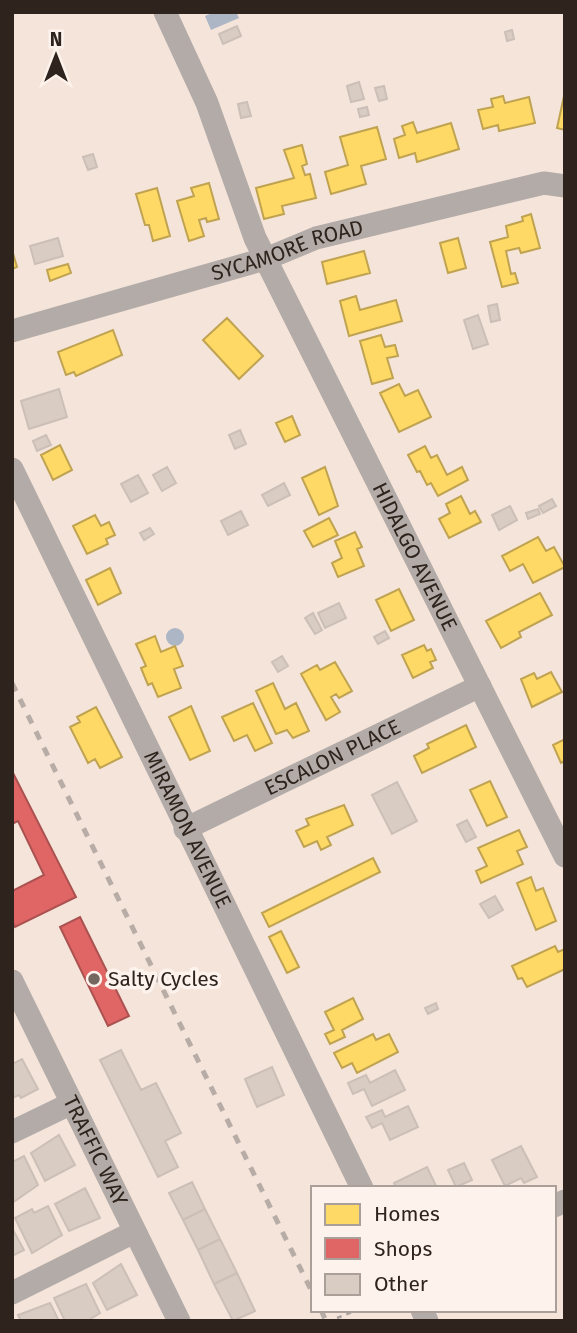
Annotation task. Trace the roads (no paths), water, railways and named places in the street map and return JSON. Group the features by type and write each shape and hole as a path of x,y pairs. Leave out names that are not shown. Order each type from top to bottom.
{"street":[{"name":"HIDALGO AVENUE","path":"165,12 207,103 255,238 268,258 565,856"},
{"name":"SYCAMORE ROAD","path":"12,331 268,258 316,238 544,183 565,186"},
{"name":"MIRAMON AVENUE","path":"12,470 361,1186"},
{"name":"ESCALON PLACE","path":"185,829 480,686"},
{"name":"TRAFFIC WAY","path":"12,981 179,1321"},
{"path":"12,1132 72,1103"},
{"path":"12,1293 134,1232"}],"water":[{"path":"215,12 236,12 239,18 211,30 205,16"},
{"path":"175,628 181,631 184,637 181,643 175,646 169,643 166,637 169,631"}],"railway":[{"path":"12,683 311,1290"},
{"path":"322,1312 326,1321"}],"place":[{"name":"Salty Cycles","path":"94,979"}]}
